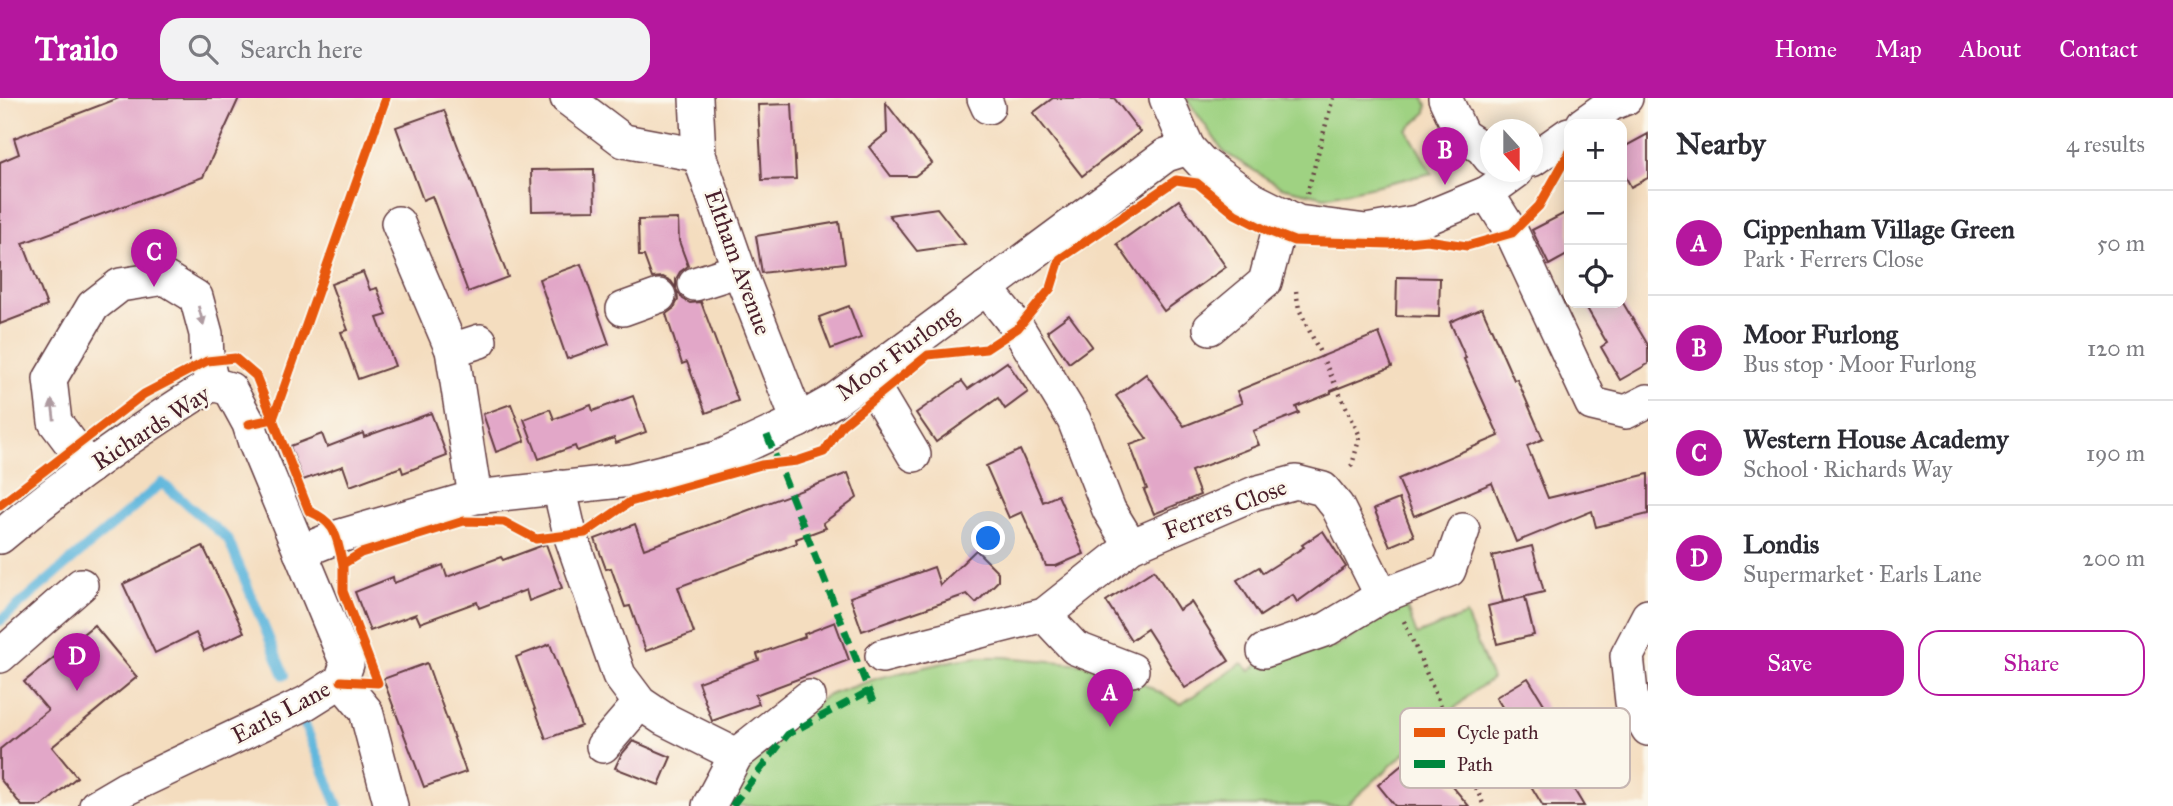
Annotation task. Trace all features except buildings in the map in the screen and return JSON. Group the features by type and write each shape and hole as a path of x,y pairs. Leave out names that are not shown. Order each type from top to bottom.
{"street":[{"path":"567,98 624,141 699,155"},
{"name":"Eltham Avenue","path":"696,98 699,155 739,270 798,421"},
{"path":"1166,98 1188,148 1202,163 1252,199 1291,218 1366,231 1417,222 1488,182"},
{"path":"1445,98 1462,135 1480,147"},
{"path":"1590,119 1611,104 1626,98"},
{"path":"1543,150 1564,137"},
{"name":"Moor Furlong","path":"300,552 337,537 475,497 631,480 718,458 798,421 835,400 1166,155 1188,148"},
{"path":"1507,182 1512,233 1592,404 1626,412 1648,401"},
{"path":"1210,328 1265,282 1291,218"},
{"path":"398,223 466,346 475,497"},
{"path":"695,284 739,270"},
{"path":"89,467 55,422 50,379 93,306 120,285 165,278 196,297 206,334 207,362 212,384"},
{"name":"Ferrers Close","path":"986,288 1018,328 1074,420 1109,510 1131,546"},
{"path":"623,309 659,296"},
{"path":"867,376 914,454"},
{"name":"Richards Way","path":"0,537 41,502 89,467 162,415 212,384 230,389 249,424 300,552"},
{"name":"Ferrers Close","path":"882,656 1044,615 1131,546 1255,493 1297,482 1323,489 1337,506 1387,594"},
{"path":"559,487 570,534 619,675 640,703 731,765"},
{"path":"1264,651 1326,629 1387,594 1450,570 1463,530"},
{"name":"Earls Lane","path":"96,806 125,789 306,703 341,681 347,664 300,552"},
{"path":"0,656 81,585"},
{"path":"1044,615 1075,648 1132,670"},
{"path":"1648,616 1627,656 1632,702 1648,729"},
{"path":"341,681 366,712 391,806"},
{"path":"709,806 731,765 809,697"},
{"path":"603,746 640,703"}],"path":[{"path":"1291,218 1333,98"},
{"path":"1295,285 1299,309 1360,436 1352,466 1323,489"},
{"path":"1387,594 1439,708"},
{"path":"1476,788 1484,806"}],"green space":[{"path":"1186,98 1424,98 1426,113 1407,130 1432,173 1325,197 1281,187 1224,152"},
{"path":"1406,606 1417,635 1466,615 1492,679 1455,708 1400,708 1400,758 1346,806 720,806 757,750 826,696 878,678 956,660 1004,657 1084,664 1138,681 1181,704 1242,663 1250,671 1293,637 1329,642 1335,648 1371,624"}],"waterway":[{"path":"0,621 162,483 228,539 284,675"},
{"path":"304,723 338,806"}],"marked path":[{"path":"767,435 874,704"},
{"path":"732,806 788,734 869,691"}],"cycle path":[{"path":"249,424 273,419 386,98"},
{"path":"341,681 378,683 343,591 343,564 361,553 464,521 504,522 536,539 585,533 630,502 761,465 797,461 824,452 842,425 928,355 986,349 1018,328 1051,288 1060,259 1176,180 1197,183 1235,214 1294,241 1390,244 1427,240 1467,246 1512,233 1539,206 1564,162"},
{"path":"0,505 144,394 207,361 235,358 256,376 309,511 325,520 334,532 343,564"}],"place":[{"name":"Moor Furlong","path":"1445,185"},
{"name":"Western House Academy","path":"154,287"},
{"name":"Londis","path":"77,691"},
{"name":"Cippenham Village Green","path":"1110,727"}]}
